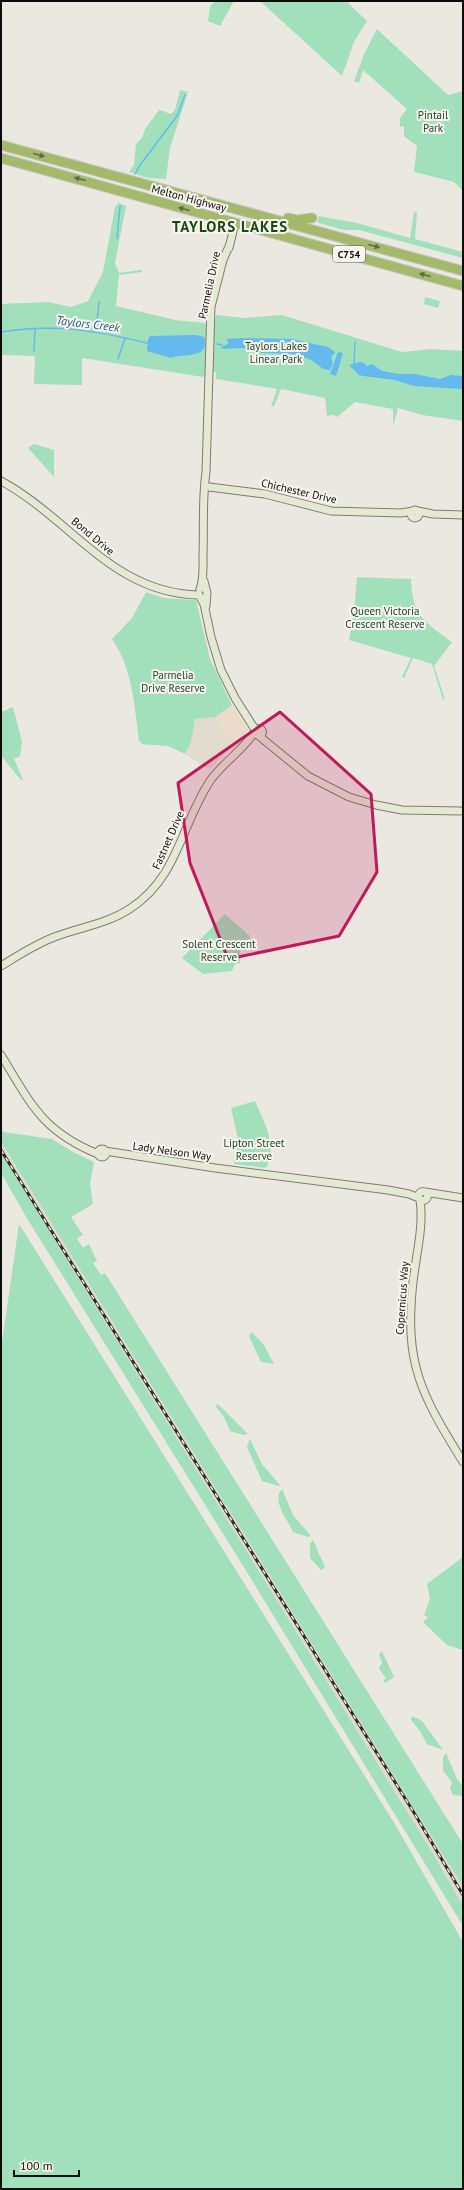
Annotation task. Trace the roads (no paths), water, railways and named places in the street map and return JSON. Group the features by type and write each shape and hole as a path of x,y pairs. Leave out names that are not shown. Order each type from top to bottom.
{"highway":[{"name":"Melton Highway","path":"1,145 463,271"},
{"name":"Melton Highway","path":"1,158 463,286"},
{"path":"1,162 52,172"},
{"name":"Parmelia Drive","path":"235,223 238,209"},
{"path":"257,214 278,216 294,220 312,218"},
{"path":"306,242 309,228"}],"street":[{"name":"Parmelia Drive","path":"235,223 216,298 211,332 206,472 207,489 202,593 211,637 221,670 235,698 258,732 308,776 349,797 396,809 462,809"},
{"name":"Bond Drive","path":"1,481 42,507 100,557 120,572 151,586 179,592 202,593"},
{"name":"Chichester Drive","path":"207,489 258,492 332,511 463,515"},
{"name":"Fastnet Drive","path":"1,966 51,938 117,916 132,908 150,892 161,881 172,863 192,813 211,780 227,760 258,732"},
{"name":"Lady Nelson Way","path":"1,1055 40,1116 57,1132 81,1146 102,1153 388,1190 423,1197 444,1196 463,1198"},
{"name":"Copernicus Way","path":"423,1197 410,1315 413,1357 426,1399 463,1462"}],"water":[{"path":"196,335 204,337 205,344 203,349 194,354 171,358 147,351 148,339 150,336"},
{"path":"227,339 292,339 328,347 335,352 331,358 333,363 330,370 323,369 313,361 296,354 262,353 242,348 223,349 221,347 228,344"},
{"path":"338,352 343,353 336,376 330,374"},
{"path":"360,362 367,366 372,364 382,371 399,374 414,374 440,379 451,375 463,376 463,389 414,386 395,380 359,375 349,365"}],"waterway":[{"path":"135,174 140,165 177,116 185,95"},
{"path":"117,238 120,206"},
{"path":"96,330 99,302"},
{"path":"34,351 35,328"},
{"name":"Taylors Creek","path":"1,332 20,329 57,328 93,332 147,343"},
{"path":"118,359 125,338"},
{"path":"354,364 355,342"},
{"name":"Taylors Creek","path":"217,344 222,345"}],"railway":[{"path":"1,1150 413,1811 463,1895"}],"district":[{"name":"TAYLORS LAKES","path":"230,227"}],"park label":[{"name":"Pintail Park","path":"433,121"},
{"name":"Taylors Lakes Linear Park","path":"276,352"},
{"name":"Queen Victoria Crescent Reserve","path":"385,617"},
{"name":"Parmelia Drive Reserve","path":"173,681"},
{"name":"Solent Crescent Reserve","path":"219,950"},
{"name":"Lipton Street Reserve","path":"254,1149"}]}
